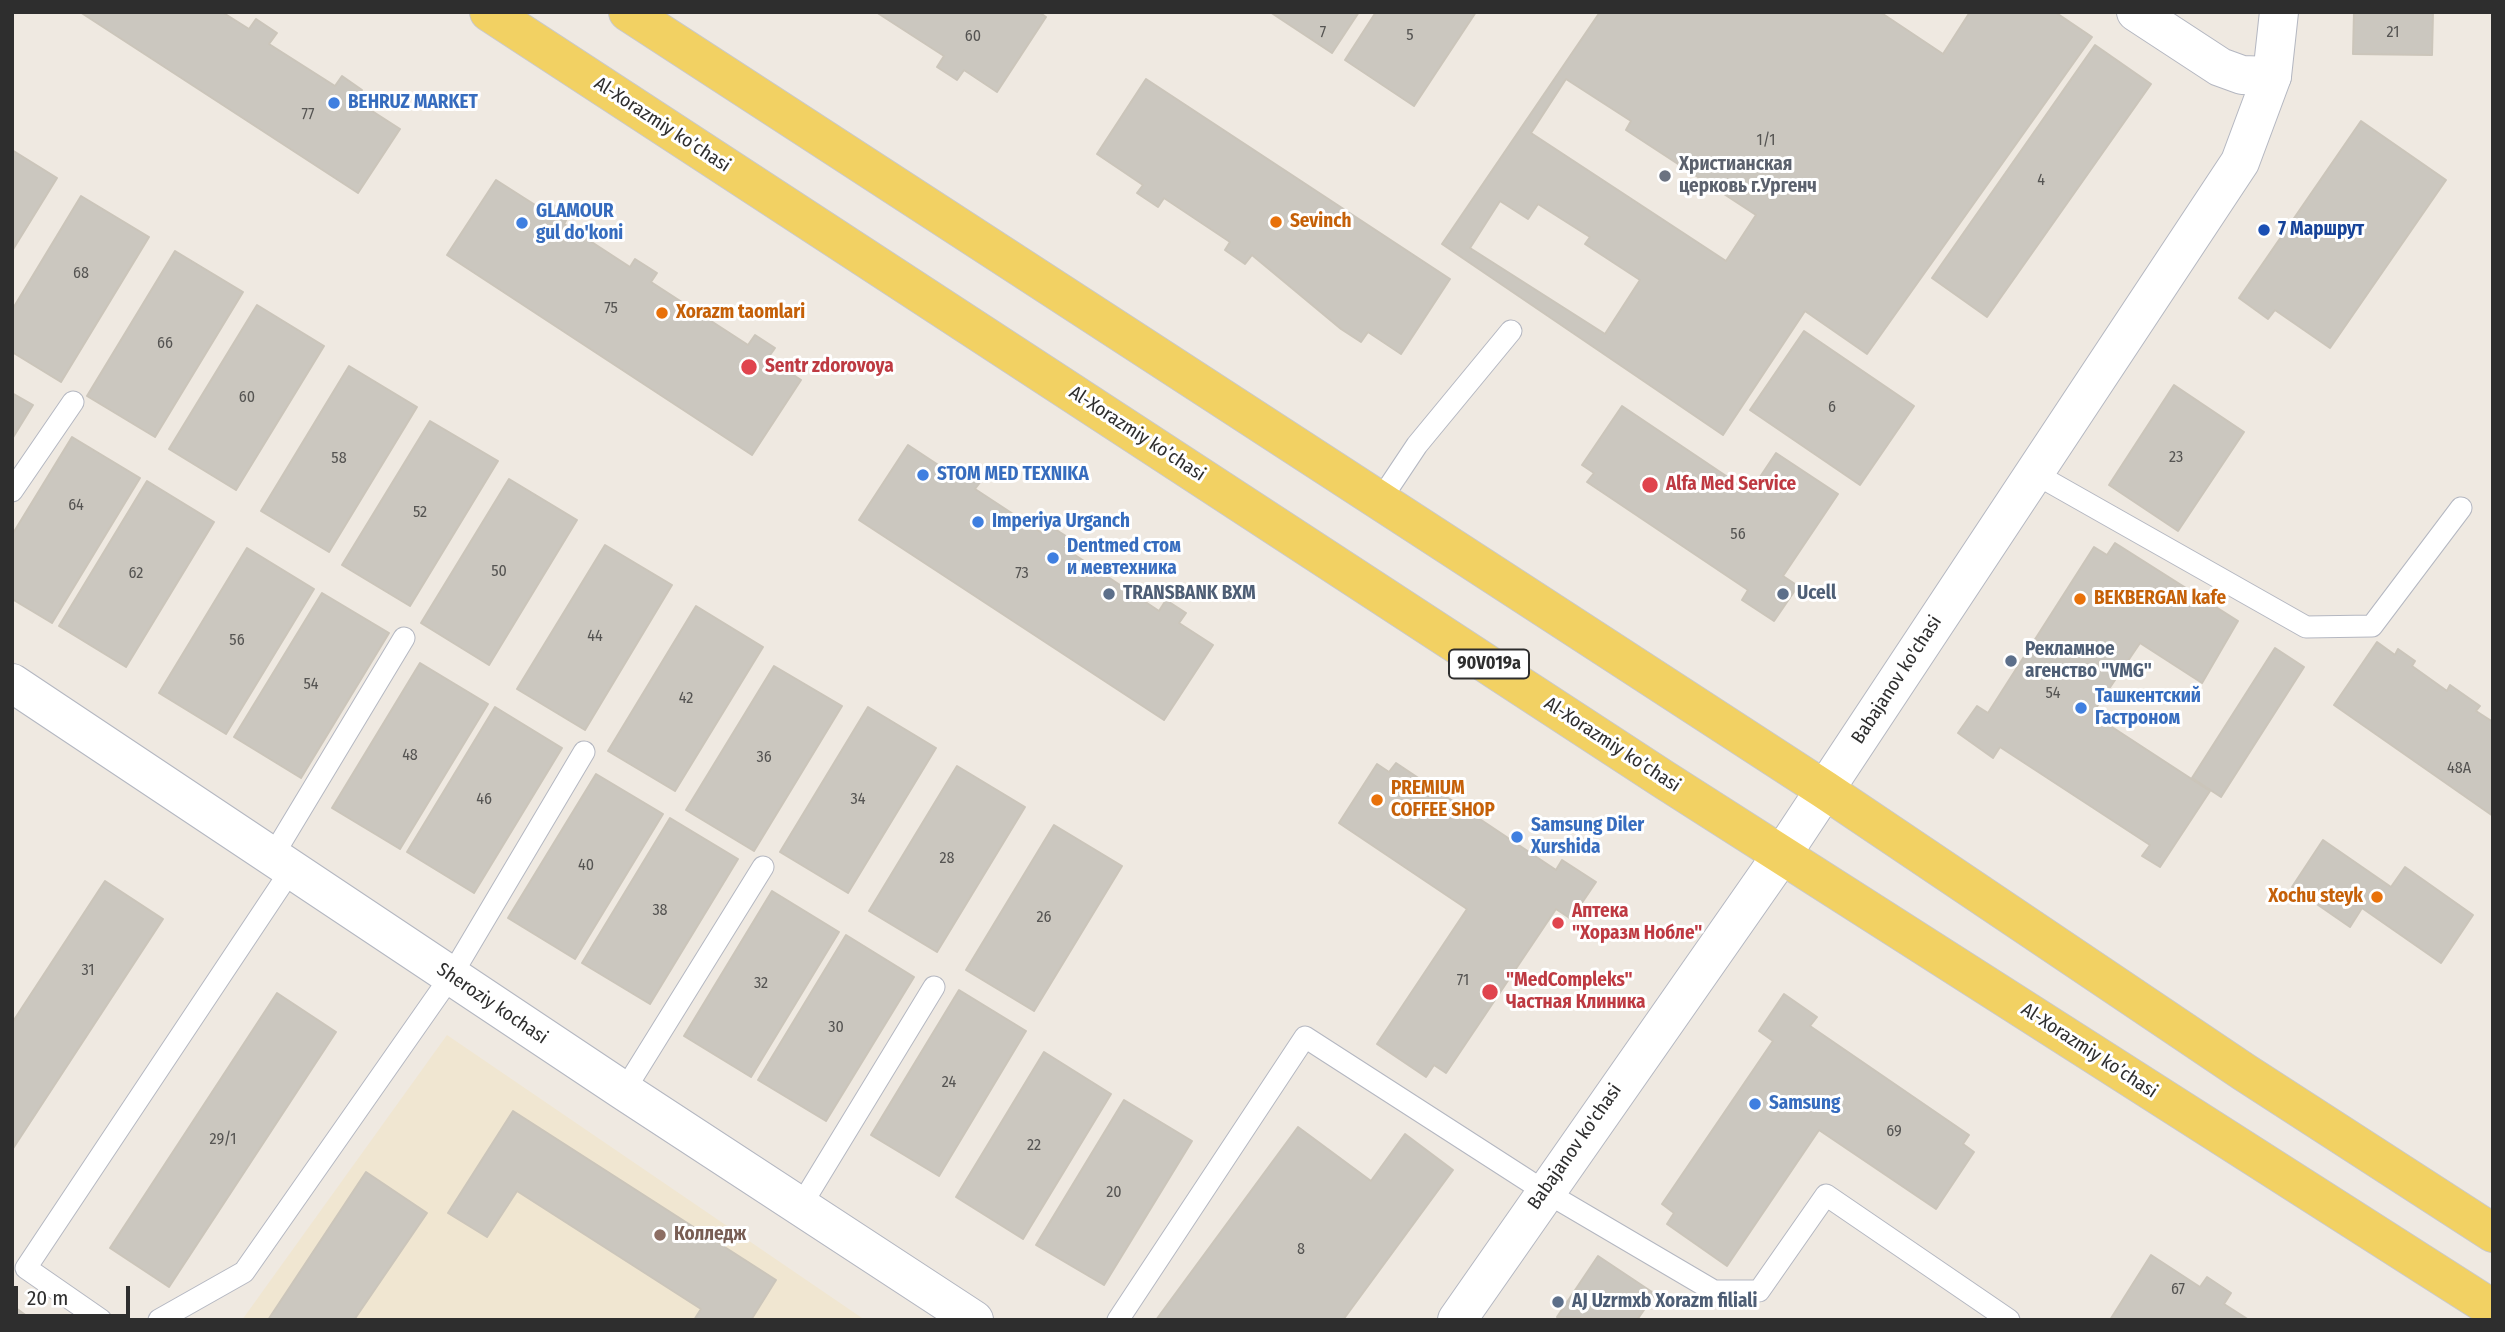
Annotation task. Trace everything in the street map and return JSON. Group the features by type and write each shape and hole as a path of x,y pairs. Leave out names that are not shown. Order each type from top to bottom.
{"main road":[{"name":"Al-Xorazmiy ko’chasi","path":"489,12 1662,779 1783,853 2493,1309"},
{"path":"628,12 1825,790 2244,1072 2493,1233"}],"street":[{"path":"2136,12 2220,67 2242,75 2272,76"},
{"name":"Babajanov ko'chasi","path":"1457,1320 1544,1191 1783,853 2240,162 2272,76 2279,12"},
{"name":"Sheroziy kochasi","path":"12,683 624,1091 974,1320"}],"lane":[{"path":"1379,502 1417,445 1511,331"},
{"path":"12,491 73,402"},
{"path":"2034,473 2306,627 2372,626 2460,508"},
{"path":"101,1320 26,1268 281,863 404,638"},
{"path":"159,1320 244,1272 451,976 584,752"},
{"path":"624,1091 763,867"},
{"path":"800,1207 934,987"},
{"path":"1118,1320 1305,1037 1544,1191 1714,1291 1759,1291 1826,1195 2009,1320"}],"shaded area":[{"path":"447,1035 865,1320 242,1320"}],"building":[{"path":"80,12 222,12 249,29 256,19 277,33 269,44 335,86 342,76 362,90 355,100 400,129 358,193"},
{"path":"876,12 1039,12 1046,17 997,92 964,70 957,80 937,67 944,56"},
{"path":"1270,12 1359,12 1332,53"},
{"path":"1376,12 1476,12 1414,106 1345,60"},
{"path":"1600,12 2055,12 2092,37 1867,354 1805,311 1723,435 1442,244"},
{"path":"1880,12 1970,12 1943,54"},
{"path":"2354,12 2433,12 2432,55 2353,54"},
{"path":"2095,45 2151,84 1987,317 1932,278"},
{"path":"1146,79 1450,279 1401,354 1368,332 1361,342 1341,329 1252,255 1245,264 1225,250 1230,242 1164,198 1158,207 1137,193 1143,185 1097,154"},
{"path":"1566,79 1631,121 1626,130 1756,215 1726,261 1531,133"},
{"path":"2361,121 2446,180 2330,348 2275,310 2268,319 2239,298"},
{"path":"12,150 57,178 12,251"},
{"path":"496,180 543,210 549,202 569,215 564,224 630,267 635,259 657,273 651,282 748,345 755,335 775,348 768,358 801,380 752,455 447,255"},
{"path":"81,196 149,237 61,382 12,352 12,310"},
{"path":"1500,201 1528,219 1538,204 1590,237 1585,244 1640,280 1605,334 1470,248"},
{"path":"175,251 243,292 155,437 87,396"},
{"path":"257,305 324,346 236,490 169,449"},
{"path":"1804,331 1914,406 1860,485 1750,410"},
{"path":"349,366 417,407 329,552 261,511"},
{"path":"2174,385 2244,432 2178,531 2109,485"},
{"path":"12,393 33,405 12,439"},
{"path":"1622,406 1750,492 1776,453 1838,494 1783,576 1798,586 1774,621 1742,600 1748,590 1587,482 1594,473 1582,465"},
{"path":"430,421 498,461 410,606 342,565"},
{"path":"72,437 140,478 52,623 12,599 12,535"},
{"path":"908,445 955,476 960,467 981,481 975,489 1042,533 1047,524 1069,538 1063,547 1159,611 1166,600 1186,613 1179,623 1213,645 1164,720 859,520"},
{"path":"509,479 577,520 489,665 421,623"},
{"path":"147,481 214,522 126,667 59,626"},
{"path":"2115,543 2238,621 2202,683 2140,643 2092,714 2210,791 2160,867 2142,856 2150,845 2000,747 1993,758 1958,733 1977,706 1988,713 2094,547 2107,555"},
{"path":"605,545 672,585 585,730 517,689"},
{"path":"247,548 314,589 226,734 159,693"},
{"path":"322,593 389,633 301,778 234,737"},
{"path":"696,606 763,647 675,791 608,751"},
{"path":"2377,642 2395,655 2398,649 2415,661 2412,666 2447,691 2450,685 2480,706 2476,711 2493,722 2493,816 2334,705"},
{"path":"2275,648 2304,667 2221,797 2192,778"},
{"path":"420,663 488,704 400,849 332,808"},
{"path":"774,666 842,706 754,851 686,810"},
{"path":"495,707 562,748 474,893 407,852"},
{"path":"868,707 936,748 848,893 780,852"},
{"path":"1396,763 1556,870 1562,860 1596,882 1571,919 1556,909 1446,1073 1434,1065 1426,1077 1377,1044 1467,909 1339,823 1377,764 1389,772"},
{"path":"957,766 1025,807 937,952 869,911"},
{"path":"596,774 663,814 575,959 508,918"},
{"path":"670,818 738,859 650,1004 582,963"},
{"path":"1054,825 1122,866 1034,1011 966,970"},
{"name":"Xochu steyk","path":"2323,840 2391,887 2405,867 2473,915 2441,963 2362,908 2350,927 2292,887"},
{"path":"105,881 163,919 12,1150 12,1023"},
{"path":"772,891 839,932 751,1077 684,1036"},
{"path":"846,935 914,977 826,1121 758,1080"},
{"path":"959,990 1026,1031 939,1176 871,1135"},
{"path":"277,993 336,1032 169,1287 110,1248"},
{"path":"1784,994 1817,1017 1810,1026 1969,1135 1963,1144 1974,1152 1936,1209 1819,1130 1727,1266 1667,1224 1674,1213 1662,1204 1773,1041 1759,1031"},
{"path":"1044,1052 1111,1094 1023,1239 956,1197"},
{"path":"1124,1100 1192,1141 1104,1285 1036,1245"},
{"path":"513,1111 776,1280 751,1320 694,1320 701,1309 517,1191 487,1237 448,1213"},
{"path":"1298,1127 1371,1181 1405,1134 1453,1170 1343,1320 1156,1320"},
{"path":"366,1172 427,1213 354,1320 268,1320"},
{"path":"2151,1255 2200,1287 2207,1277 2231,1293 2224,1304 2249,1320 2110,1320"},
{"path":"1598,1256 1655,1294 1637,1320 1557,1317"},
{"path":"12,1305 32,1320 12,1320"}],"place":[{"name":"BEHRUZ MARKET","path":"334,103"},
{"name":"Христианская церковь г.Ургенч","path":"1665,176"},
{"name":"Sevinch","path":"1276,222"},
{"name":"GLAMOUR gul do'koni","path":"522,223"},
{"name":"7 Маршрут","path":"2264,230"},
{"name":"Xorazm taomlari","path":"662,313"},
{"name":"Sentr zdorovoya","path":"749,367"},
{"name":"STOM MED TEXNIKA","path":"923,475"},
{"name":"Alfa Med Service","path":"1650,485"},
{"name":"Imperiya Urganch","path":"978,522"},
{"name":"Dentmed стом и мевтехника","path":"1053,558"},
{"name":"TRANSBANK BXM","path":"1109,594"},
{"name":"Ucell","path":"1783,594"},
{"name":"BEKBERGAN kafe","path":"2080,599"},
{"name":"Рекламное агенство \"VMG\"","path":"2011,661"},
{"name":"Ташкентский Гастроном","path":"2081,708"},
{"name":"PREMIUM COFFEE SHOP","path":"1377,800"},
{"name":"Samsung Diler Xurshida","path":"1517,837"},
{"name":"Xochu steyk","path":"2377,897"},
{"name":"Аптека \"Хоразм Нобле\"","path":"1558,923"},
{"name":"\"MedCompleks\" Частная Клиника","path":"1490,992"},
{"name":"Samsung","path":"1755,1104"},
{"name":"Колледж","path":"660,1235"},
{"name":"AJ Uzrmxb Xorazm filiali","path":"1558,1302"}]}
